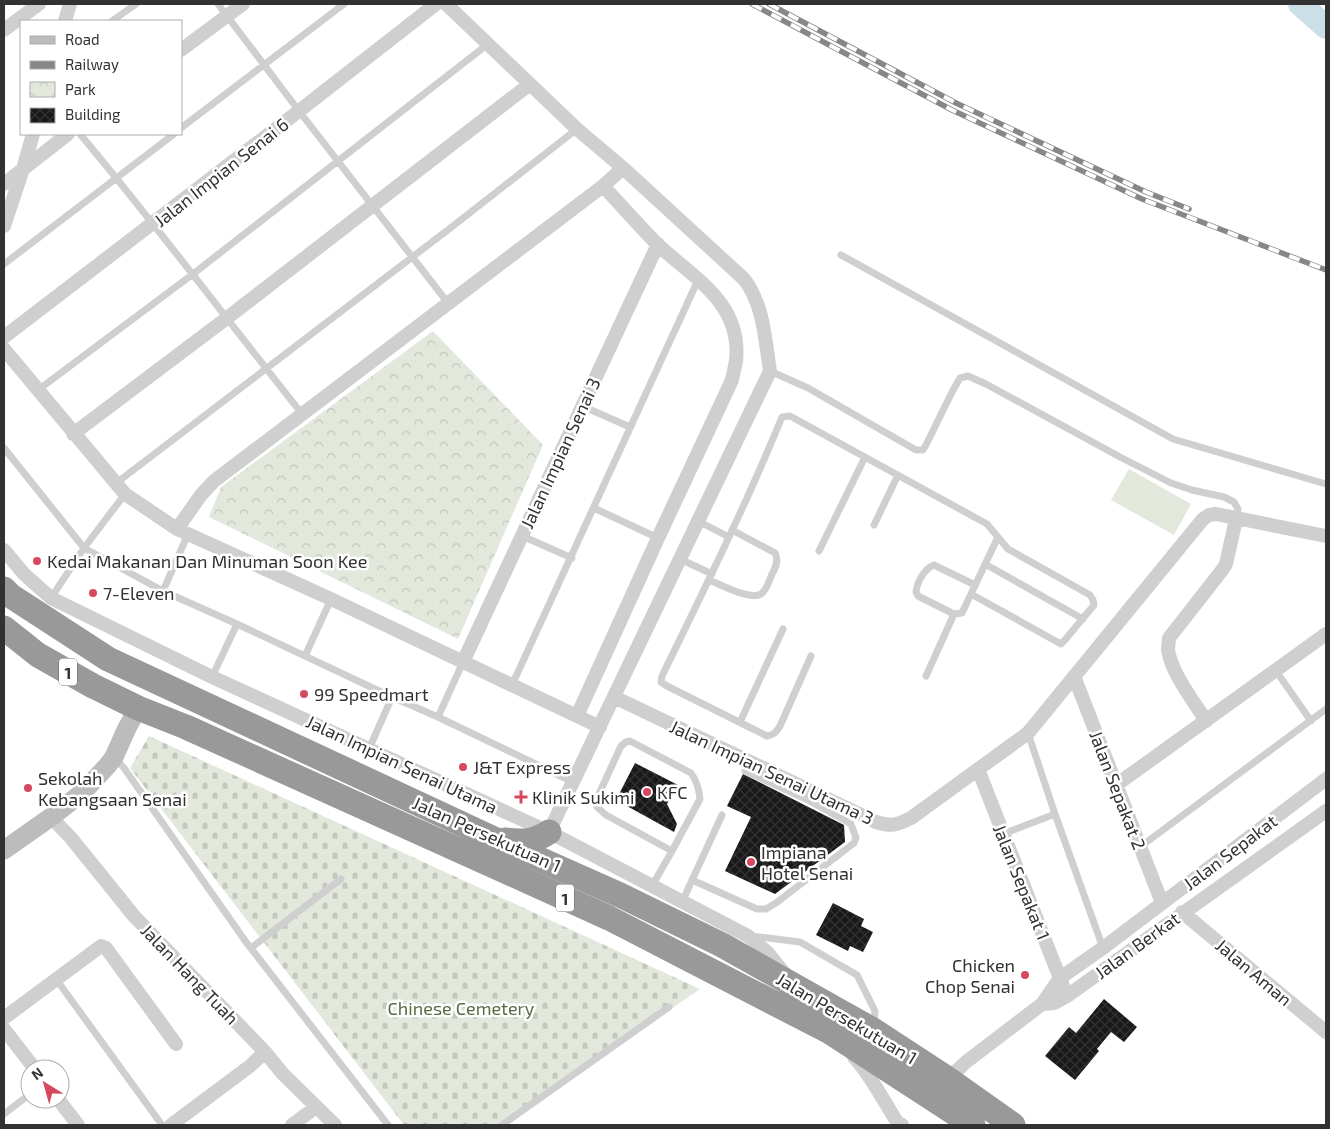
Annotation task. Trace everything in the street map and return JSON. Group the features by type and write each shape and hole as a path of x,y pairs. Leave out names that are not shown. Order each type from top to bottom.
{"highway":[{"name":"Jalan Persekutuan 1","path":"4,589 11,596 108,659 492,838 620,894 722,945 873,1030 948,1079 1013,1125"},
{"name":"Jalan Persekutuan 1","path":"4,628 38,655 93,686 138,708 195,731 608,918 830,1032 973,1125"},
{"path":"492,838 510,841 530,841 540,838 549,832"}],"street":[{"path":"4,30 39,4"},
{"path":"65,20 70,4"},
{"path":"182,49 243,4"},
{"name":"Jalan Impian Senai 6","path":"4,338 436,4"},
{"path":"446,4 577,129 623,168 737,272 751,288 762,317 770,371 549,832"},
{"path":"73,434 227,318 530,84"},
{"path":"4,226 33,135"},
{"path":"4,184 67,135"},
{"path":"183,531 201,495 214,481 603,186 623,168"},
{"path":"576,716 732,380 736,361 736,339 732,324 719,300 658,244 603,186"},
{"name":"Jalan Impian Senai 3","path":"463,662 658,244"},
{"path":"4,349 120,489 183,531 600,726"},
{"name":"Jalan Impian Senai Utama 3","path":"614,698 810,796 884,825 897,825 911,818 1028,732 1204,519 1216,514 1326,536"},
{"path":"1206,721 1178,676 1168,648 1169,638 1226,564 1236,519"},
{"name":"Jalan Impian Senai Utama","path":"4,550 24,574 51,598 212,677 549,832 748,936 767,952 796,986"},
{"path":"1116,785 1326,634"},
{"name":"Jalan Sepakat 2","path":"1074,676 1162,903"},
{"path":"4,850 51,817 82,792 108,765 114,757 138,708"},
{"name":"Jalan Sepakat 1","path":"978,769 1067,996"},
{"name":"Jalan Sepakat","path":"1060,978 1103,948 1326,779"},
{"name":"Jalan Berkat","path":"948,1079 966,1062 1042,1004 1054,1003 1067,996 1326,810"},
{"name":"Jalan Hang Tuah","path":"51,817 71,838 134,916 265,1052 283,1074 335,1125"},
{"name":"Jalan Aman","path":"1182,912 1326,1032"},
{"path":"27,1059 4,1027 56,979 103,946 176,1044"},
{"path":"1042,1004 1060,978"},
{"path":"830,1032 864,1067 898,1124"},
{"path":"171,1125 250,1066 265,1052"},
{"path":"292,1125 316,1107"},
{"path":"66,1109 78,1125"}],"lane":[{"path":"113,20 136,4"},
{"path":"218,4 448,303"},
{"path":"182,127 344,4"},
{"path":"38,390 193,274 488,44"},
{"path":"51,598 120,489 266,368 577,129"},
{"path":"81,135 193,274 302,415"},
{"path":"4,264 173,135"},
{"path":"841,255 1173,439 1326,484"},
{"path":"512,685 572,558 698,280"},
{"path":"770,371 808,388 916,450 923,450 960,378 968,376 1171,483 1224,497 1234,502 1238,508 1236,519"},
{"path":"582,406 630,427"},
{"path":"811,656 780,726 775,733 768,736 661,682 662,676 731,533 782,417 790,416 987,524 1008,549 1090,595 1094,600 1094,605 1061,644 971,594"},
{"path":"4,448 84,548 163,591 438,717 573,782"},
{"path":"819,551 865,457"},
{"path":"874,525 898,474"},
{"path":"594,508 658,538"},
{"path":"680,558 710,577 747,595 758,596 764,591 778,559 775,552 698,521"},
{"path":"163,591 183,531"},
{"path":"522,536 572,558"},
{"path":"975,586 934,565 925,572 917,586 916,592 918,596 954,614 962,613 975,586 985,564 998,537"},
{"path":"985,564 1083,619"},
{"path":"305,656 331,600"},
{"path":"926,676 954,614"},
{"path":"212,677 237,624"},
{"path":"740,722 783,629"},
{"path":"438,717 463,662"},
{"path":"1276,671 1311,721"},
{"path":"369,749 392,697"},
{"path":"1140,847 1326,709"},
{"path":"1028,732 1103,948"},
{"path":"652,886 672,851 700,798 696,779 692,773 630,741 626,742 621,746 598,796 597,807 606,815 672,851"},
{"path":"114,757 124,768 251,948 388,1125"},
{"path":"692,880 759,909 766,909 854,843 856,838 851,824 810,796 745,771"},
{"path":"1003,834 1055,814"},
{"path":"682,902 722,815"},
{"path":"251,948 341,879"},
{"path":"748,936 800,942 857,975 875,1011 873,1030"},
{"path":"56,979 162,1125"},
{"path":"502,1125 669,1007"},
{"path":"4,1114 20,1102"}],"green space":[{"path":"433,331 543,445 458,639 209,517 221,487"},
{"path":"1129,469 1191,504 1174,535 1111,500"},
{"name":"Chinese Cemetery","path":"149,736 700,989 502,1125 404,1125 130,768"}],"building":[{"name":"KFC","path":"635,763 678,785 667,804 677,824 674,832 616,800"},
{"path":"743,774 844,825 845,842 775,894 725,871 751,817 727,806"},
{"path":"833,903 864,919 861,926 873,932 863,952 850,946 848,951 816,935"},
{"path":"1104,999 1137,1027 1124,1042 1111,1032 1097,1049 1099,1051 1075,1080 1045,1056 1069,1027 1076,1033"}],"waterway":[{"path":"1300,4 1326,27"}],"railway":[{"path":"752,4 952,110 1142,199 1326,270"},
{"path":"769,4 956,103 1146,192 1189,209"}],"place":[{"name":"Kedai Makanan Dan Minuman Soon Kee","path":"37,561"},
{"name":"7-Eleven","path":"93,593"},
{"name":"99 Speedmart","path":"304,694"},
{"name":"J&T Express","path":"463,767"},
{"name":"Sekolah Kebangsaan Senai","path":"28,788"},
{"name":"KFC","path":"647,792"},
{"name":"Klinik Sukimi","path":"521,797"},
{"name":"Impiana Hotel Senai","path":"751,862"},
{"name":"Chicken Chop Senai","path":"1025,975"}]}
